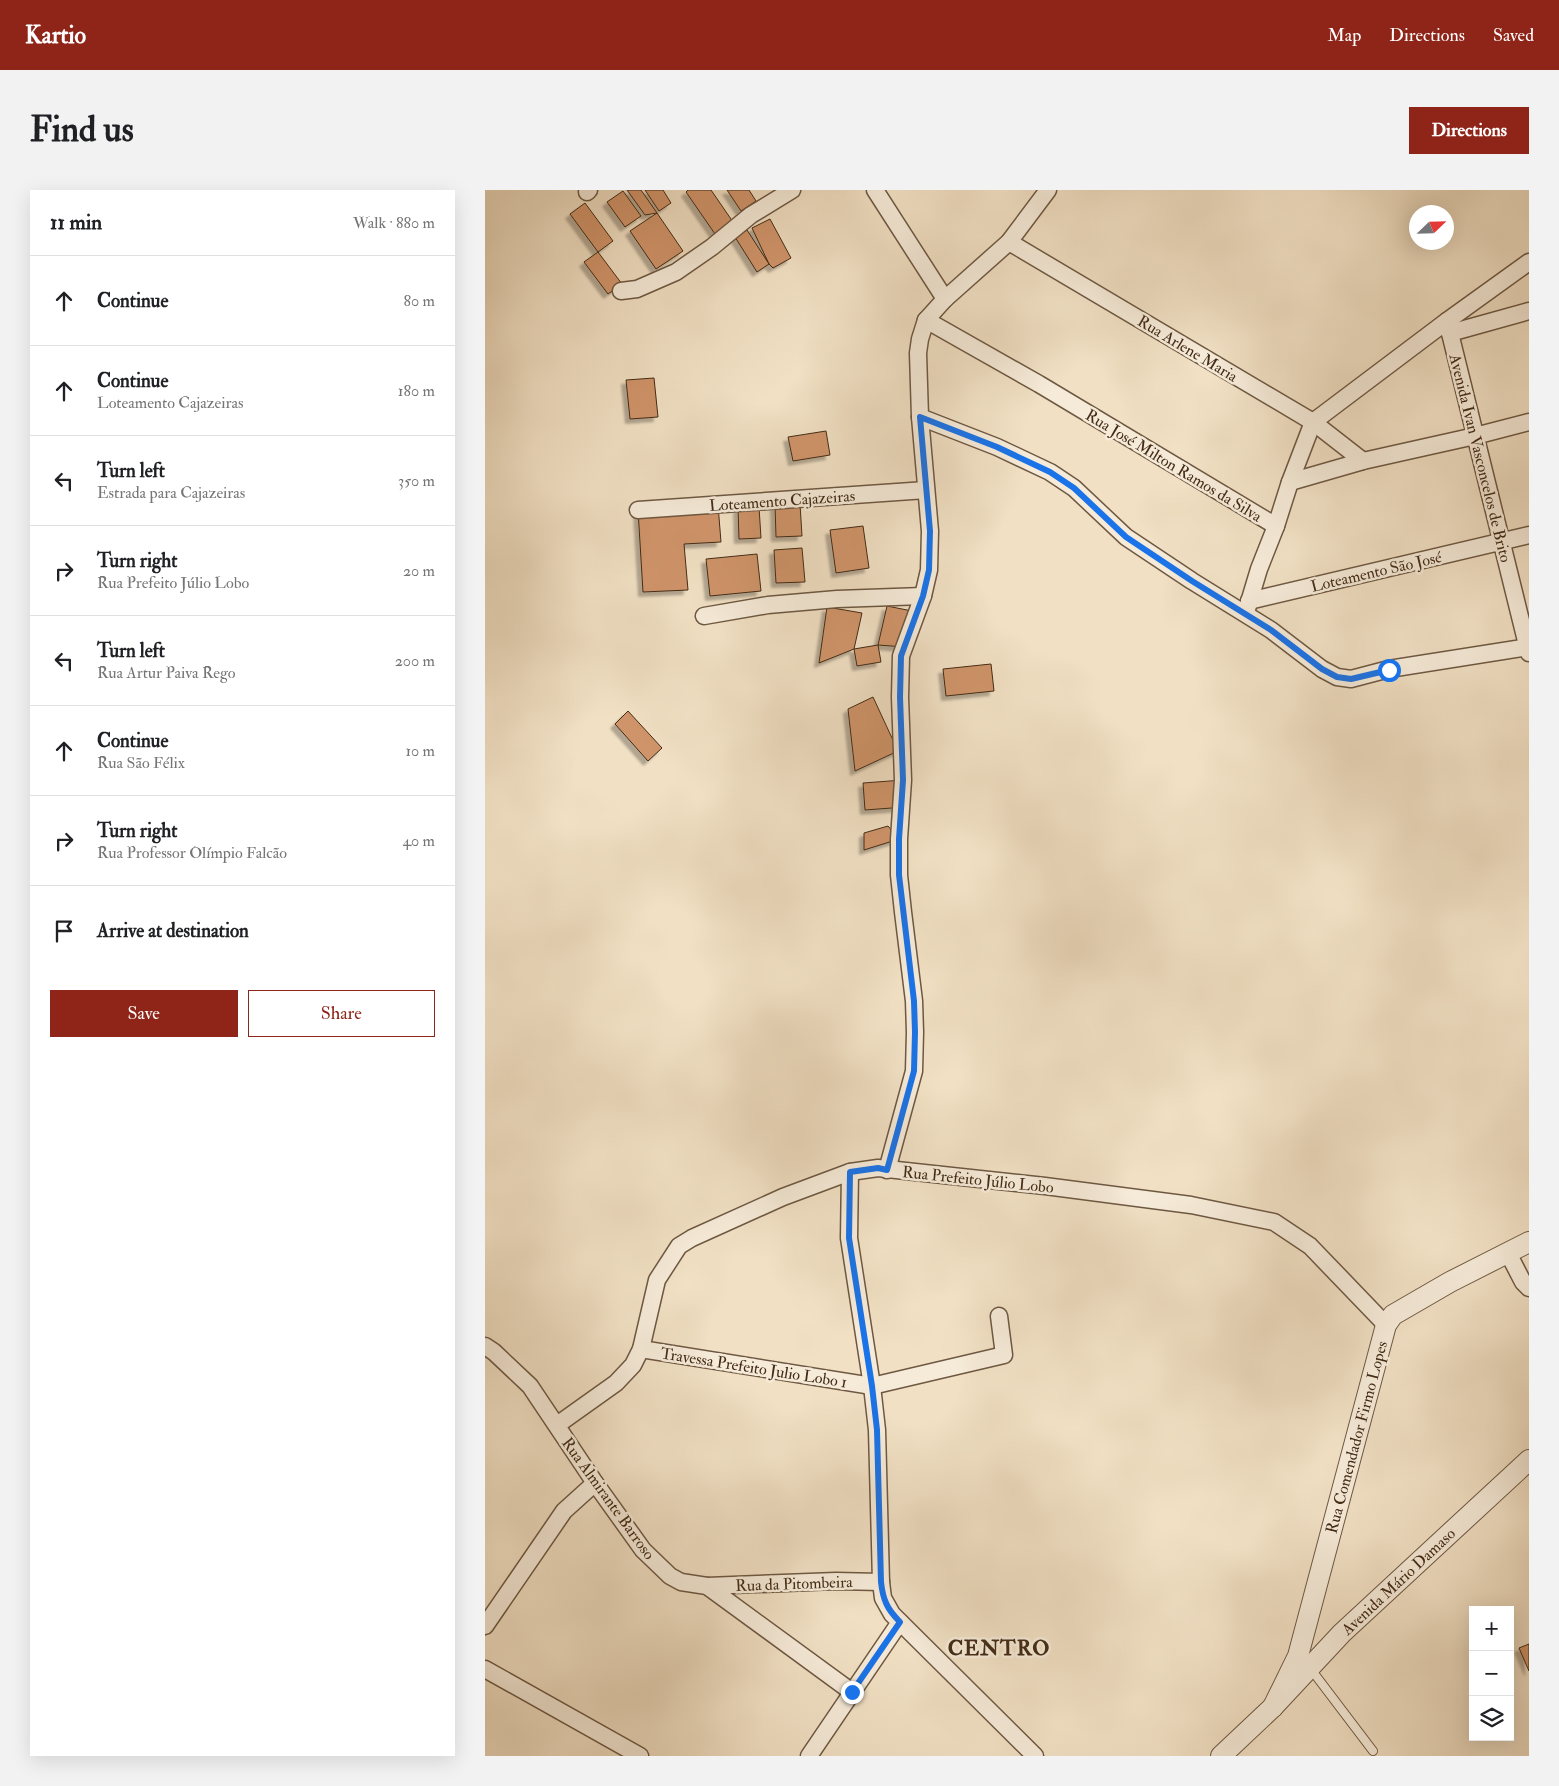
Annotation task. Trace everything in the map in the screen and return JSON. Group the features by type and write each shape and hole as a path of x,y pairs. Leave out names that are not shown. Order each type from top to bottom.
{"street":[{"path":"621,291 637,289 676,272 712,248 751,215 792,190"},
{"path":"875,190 945,299"},
{"path":"887,1170 914,1071 914,1001 899,875 899,839 903,780 900,697 901,656 923,596 929,570 930,531 920,417 918,353 920,339 926,320 945,299 1009,242 1048,190"},
{"name":"Rua Arlene Maria","path":"1009,242 1313,422 1363,461"},
{"path":"1313,422 1448,327 1529,262"},
{"path":"1448,327 1529,311"},
{"name":"Rua José Milton Ramos da Silva","path":"926,320 1039,384 1276,526 1290,482 1313,422"},
{"name":"Avenida Ivan Vasconcelos de Brito","path":"1448,327 1529,649"},
{"path":"920,417 997,447 1050,472 1074,488 1126,537 1192,581 1248,607 1322,669 1342,679 1529,649"},
{"path":"1290,482 1363,461 1529,422"},
{"name":"Loteamento Cajazeiras","path":"638,510 926,490"},
{"path":"1248,607 1264,554 1276,526"},
{"name":"Loteamento São José","path":"1248,607 1529,535"},
{"path":"704,616 768,605 837,599 923,596"},
{"name":"Rua Prefeito Júlio Lobo","path":"557,1425 616,1383 633,1365 641,1349 657,1280 679,1246 692,1238 783,1197 850,1172 878,1168 1045,1186 1191,1205 1274,1222 1310,1246 1386,1324"},
{"path":"850,1172 849,1238 877,1430 882,1590 892,1614 1035,1756"},
{"name":"Rua Comendador Firmo Lopes","path":"1304,1662 1386,1324 1393,1315 1450,1282 1529,1242"},
{"path":"1508,1253 1523,1282 1529,1288"},
{"name":"Travessa Prefeito Julio Lobo 1","path":"641,1349 872,1386 1005,1354 999,1316"},
{"name":"Rua Almirante Barroso","path":"485,1346 530,1386 595,1483 643,1550 669,1576 681,1582 707,1586 852,1692"},
{"name":"Avenida Mário Damaso","path":"1221,1756 1273,1707 1304,1662 1342,1633 1529,1460"},
{"path":"485,1626 563,1511 595,1483"},
{"name":"Rua da Pitombeira","path":"707,1586 836,1580 882,1590"},
{"path":"809,1756 900,1622"},
{"path":"485,1669 640,1756"}],"lane":[{"path":"1304,1662 1373,1751"}],"building":[{"path":"627,190 641,190 657,213 645,215"},
{"path":"645,190 663,190 671,203 659,211"},
{"path":"688,190 711,190 733,222 715,234 686,192"},
{"path":"727,190 749,190 756,201 741,211"},
{"path":"623,191 641,216 625,227 607,202"},
{"path":"585,203 613,241 598,252 570,214"},
{"path":"657,213 683,251 656,269 630,231"},
{"path":"770,219 791,258 773,268 769,264 752,228"},
{"path":"747,230 769,264 757,272 735,237"},
{"path":"598,252 622,284 608,294 584,262"},
{"path":"654,378 658,417 630,419 626,380"},
{"path":"826,431 830,455 793,461 788,437"},
{"path":"800,504 802,536 776,537 775,505"},
{"path":"718,505 721,542 684,544 688,590 643,592 638,510"},
{"path":"759,507 761,538 739,539 738,508"},
{"path":"863,526 869,568 836,573 830,530"},
{"path":"802,548 805,582 776,583 774,550"},
{"path":"757,554 761,591 710,596 706,559"},
{"path":"887,606 912,611 905,647 878,645"},
{"path":"827,607 862,613 854,649 819,663"},
{"path":"878,645 881,662 857,666 854,649"},
{"path":"991,664 994,691 946,696 943,669"},
{"path":"873,697 898,751 855,771 848,709"},
{"path":"628,711 662,748 648,761 615,724"},
{"path":"903,780 905,807 865,810 863,783"},
{"path":"888,826 899,839 864,850 864,833"},
{"path":"1529,1644 1529,1671 1519,1648"}],"district":[{"name":"CENTRO","path":"999,1648"}],"route":[{"path":"852,1692 900,1622 892,1614 883,1598 881,1582 877,1430 849,1238 850,1172 878,1168 887,1170 914,1071 914,1001 899,875 899,839 903,780 900,697 901,656 923,596 929,570 930,531 920,417 997,447 1050,472 1074,488 1126,537 1292,644 1322,669 1342,679 1351,679 1389,670"}]}
